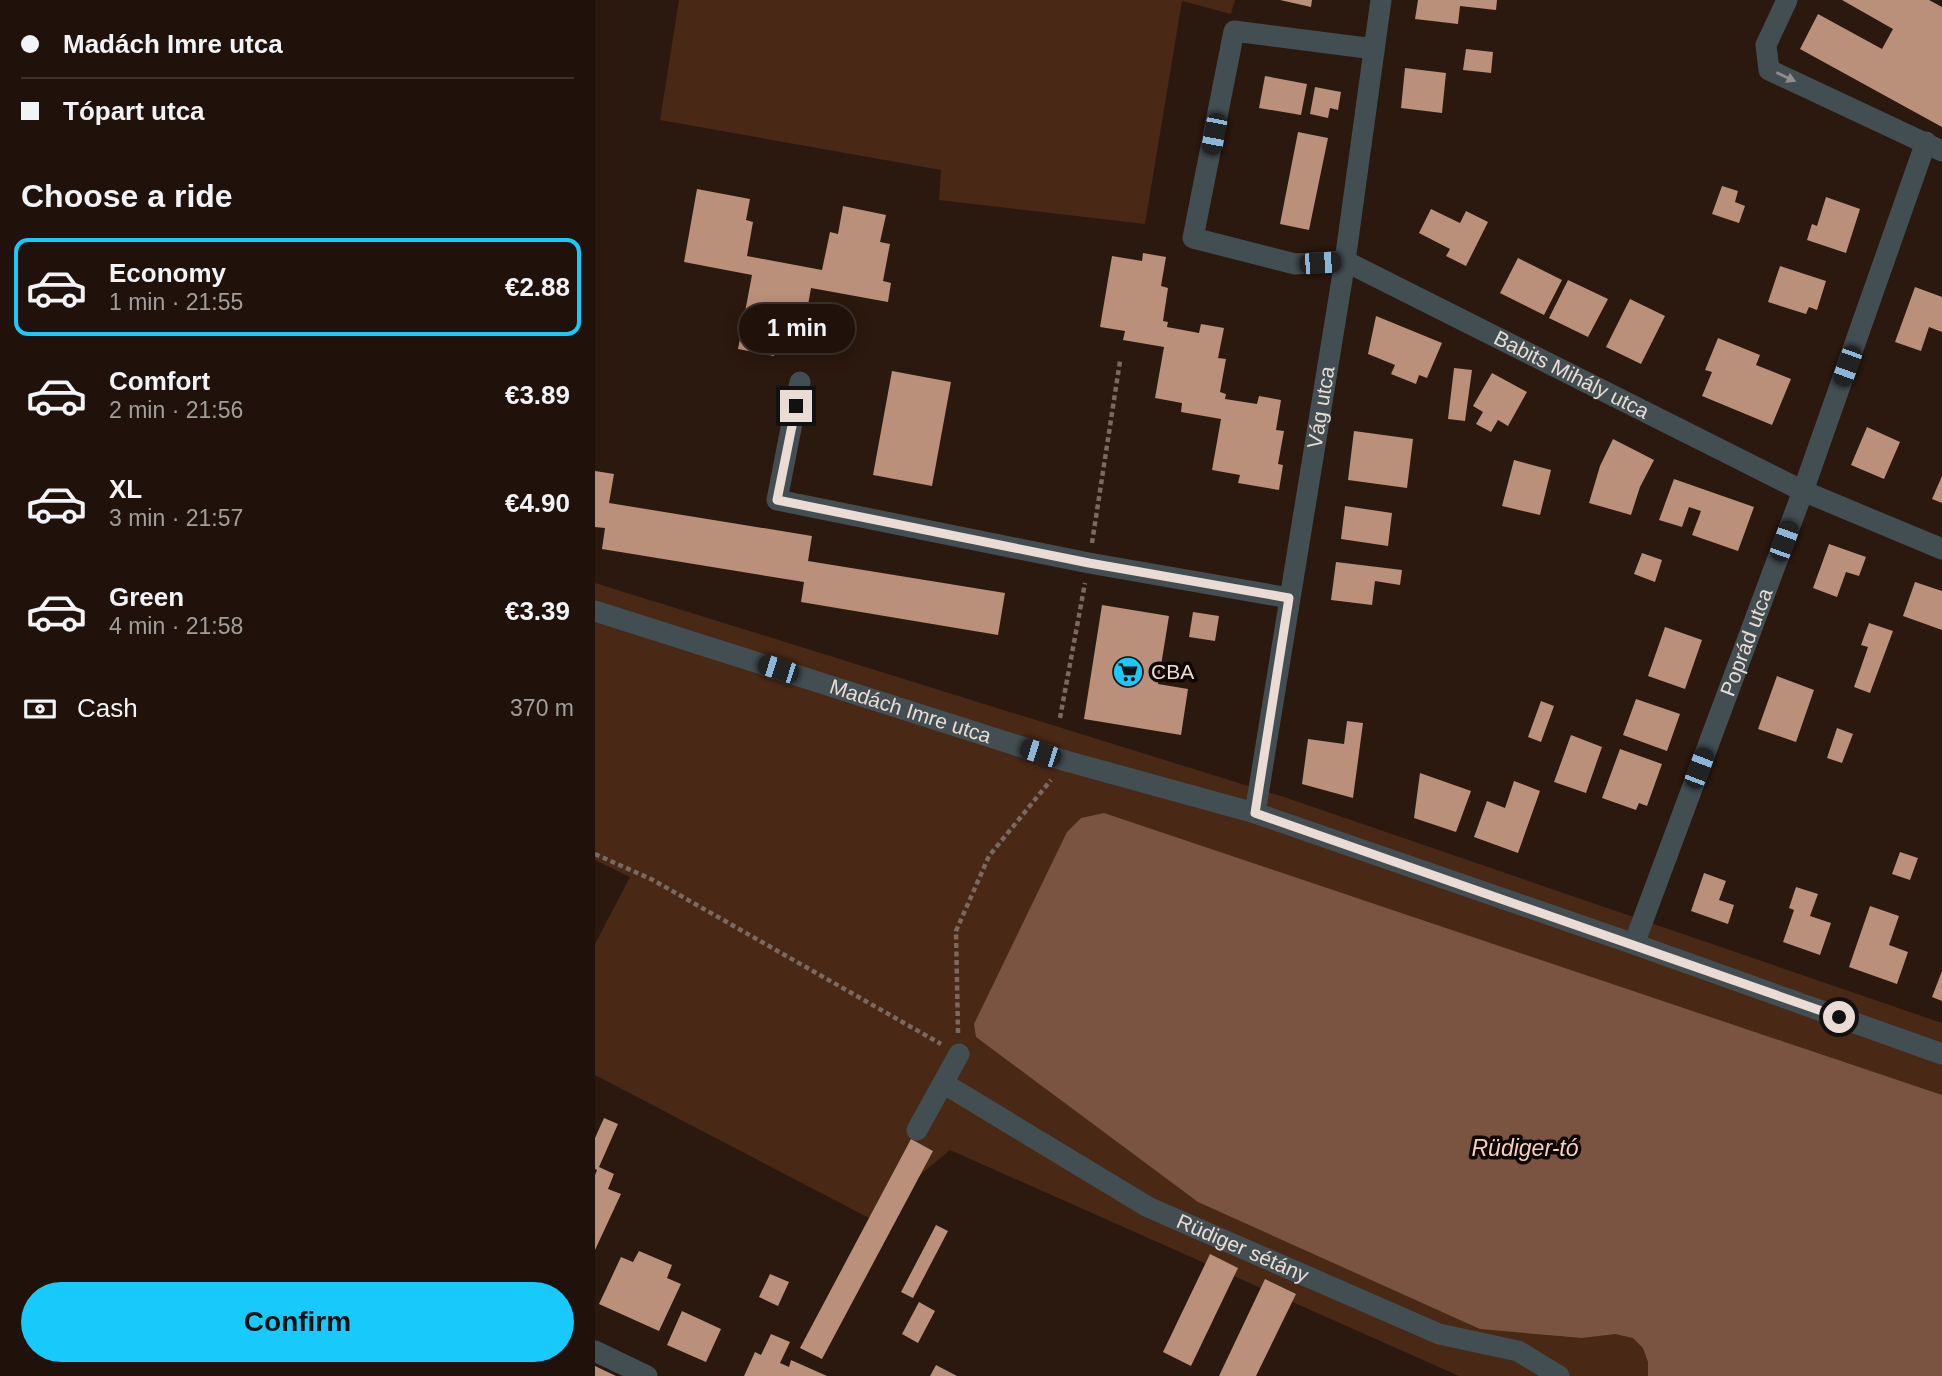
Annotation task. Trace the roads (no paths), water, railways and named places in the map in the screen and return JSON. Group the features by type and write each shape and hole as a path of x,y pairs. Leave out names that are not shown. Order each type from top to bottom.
{"street":[{"name":"Vág utca","path":"1255,813 1345,261 1381,0"},
{"path":"1787,0 1766,45 1769,70 1934,146"},
{"path":"1345,261 1295,264 1193,238 1234,31 1374,49"},
{"name":"Poprád utca","path":"1634,944 1934,146"},
{"name":"Babits Mihály utca","path":"1345,261 1803,491 1942,549"},
{"path":"800,382 777,500 1089,563 1289,598"},
{"name":"Madách Imre utca","path":"595,611 1066,761 1255,813 1942,1054"},
{"path":"917,1130 959,1054"},
{"name":"Rüdiger sétány","path":"943,1083 1148,1207 1439,1334 1518,1351 1559,1376"},
{"path":"595,1351 647,1376"}],"water":[{"name":"Rüdiger-tó","path":"1104,813 1942,1095 1942,1376 1648,1376 1648,1362 1643,1348 1633,1338 1615,1334 1582,1338 1480,1329 1198,1202 976,1037 974,1024 1067,832 1081,818"}],"place":[{"name":"CBA","path":"1128,672"}]}
